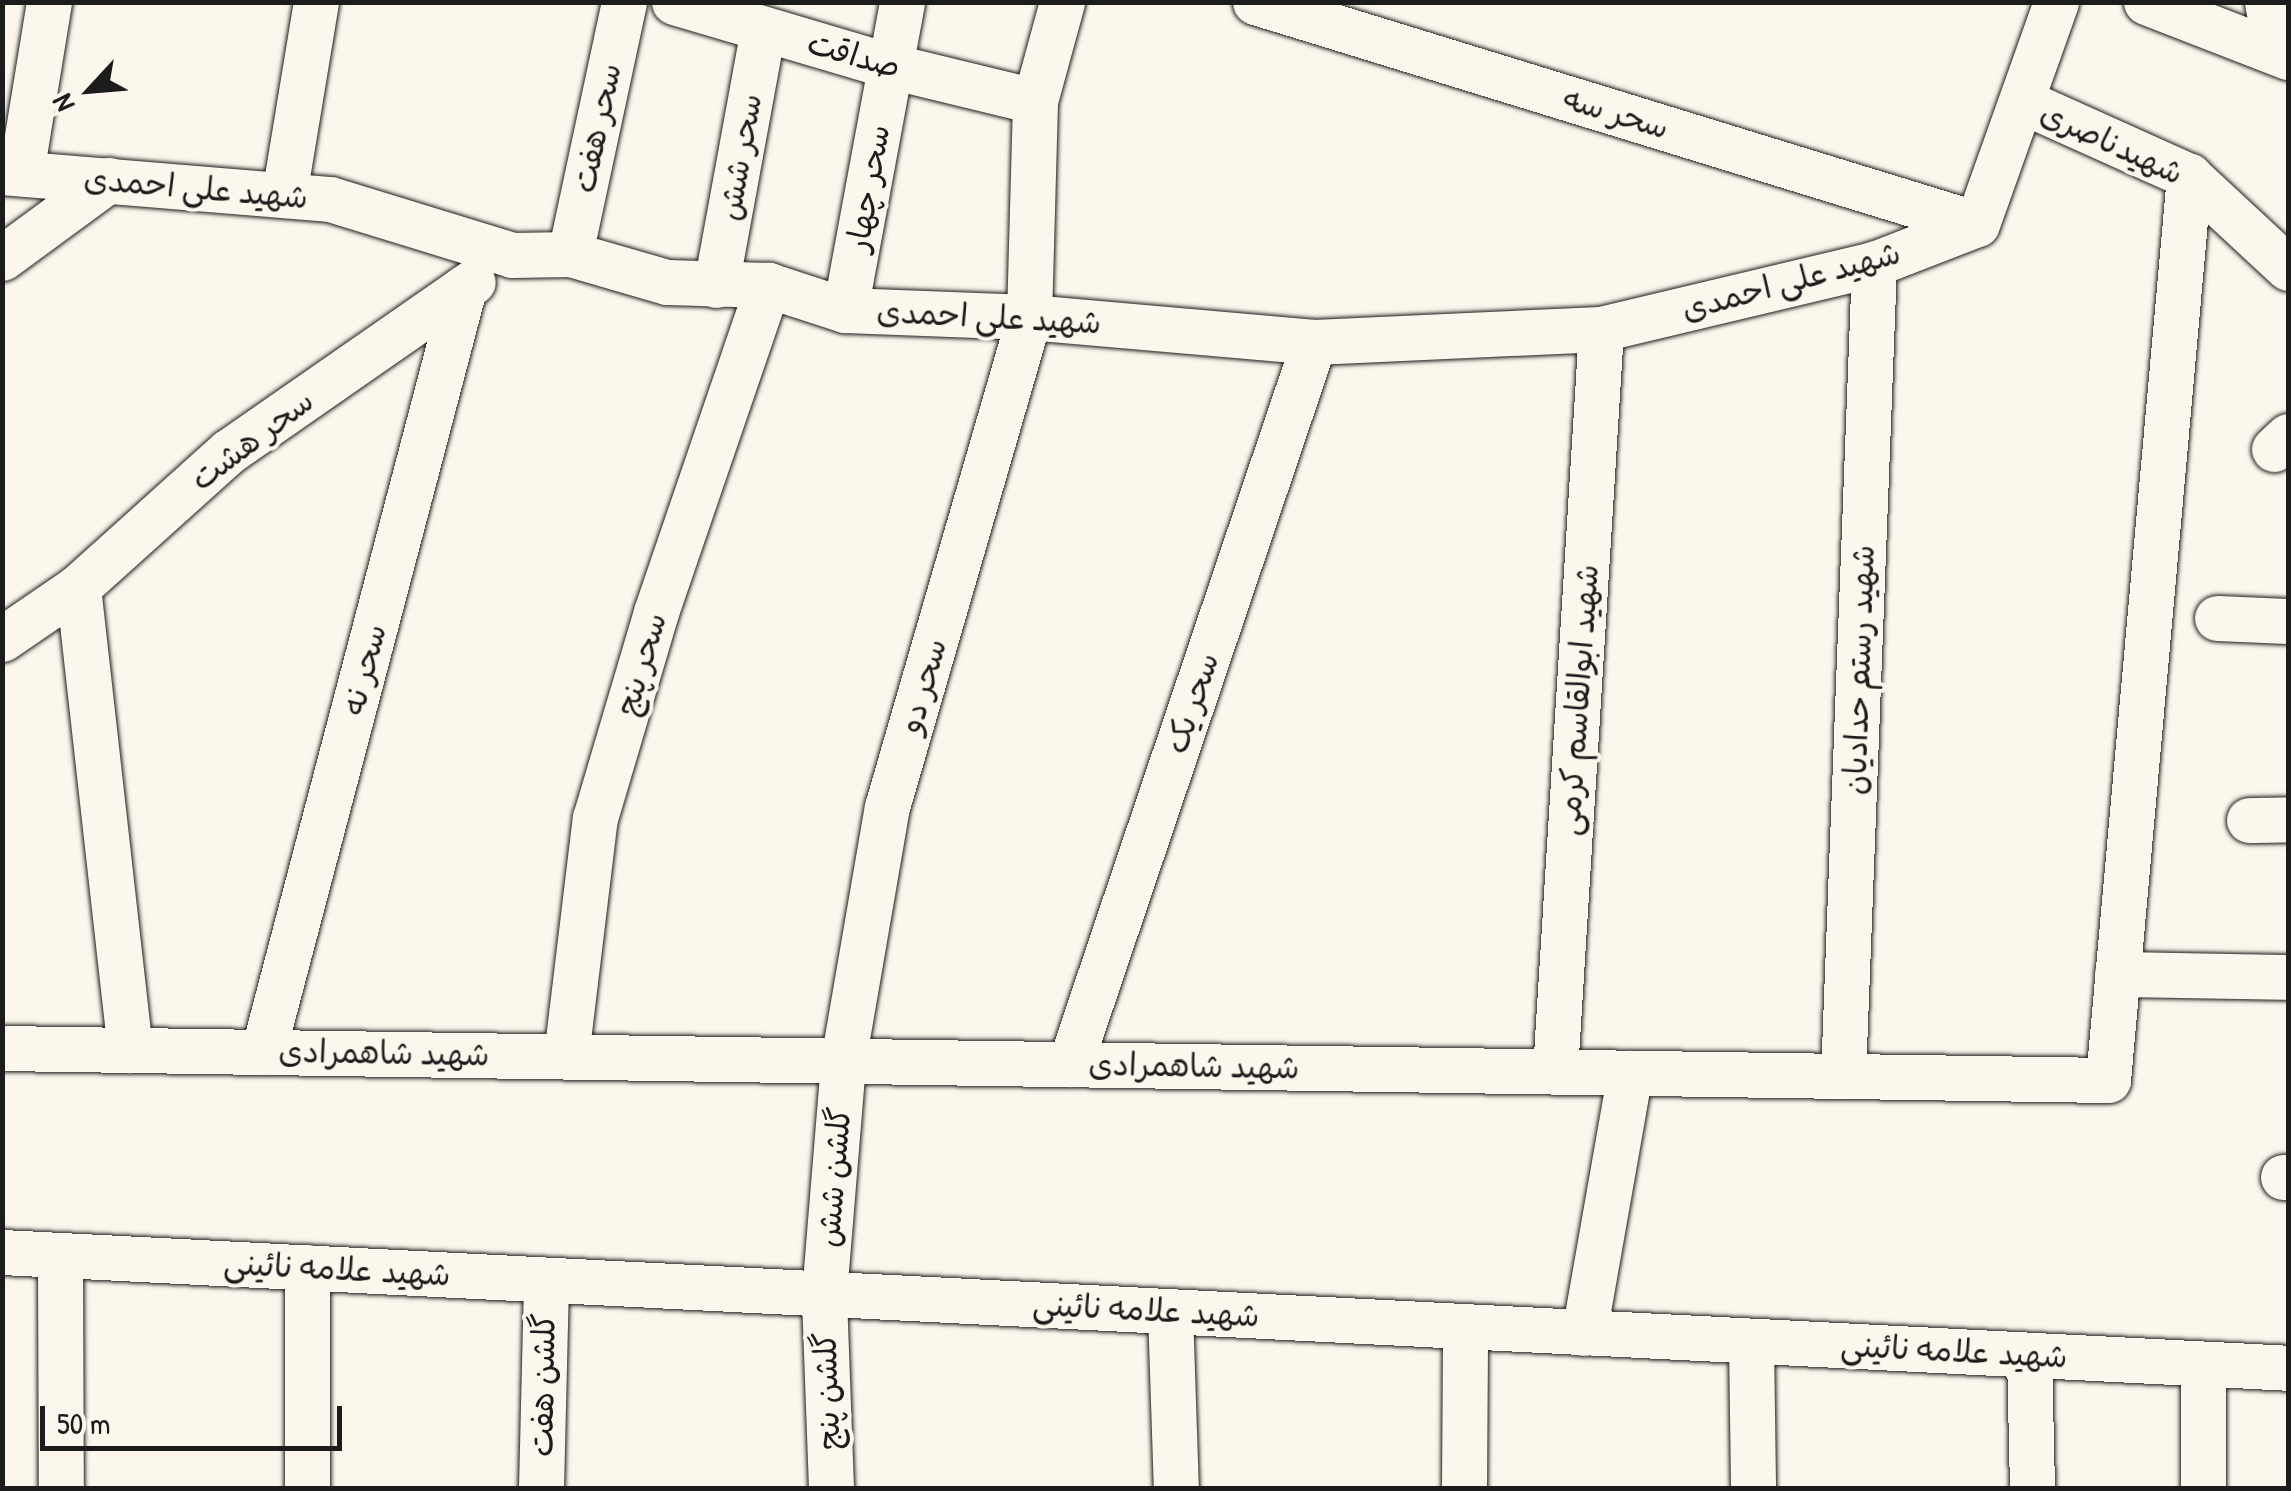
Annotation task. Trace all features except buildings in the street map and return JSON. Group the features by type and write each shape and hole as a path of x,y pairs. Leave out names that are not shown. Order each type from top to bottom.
{"street":[{"path":"12,173 49,2"},
{"path":"284,196 316,2"},
{"name":"سحر هفت","path":"570,254 624,2"},
{"name":"صداقت","path":"674,2 890,66 1035,101"},
{"name":"سحر چهار","path":"845,310 902,2"},
{"path":"1030,317 1035,101 1062,2"},
{"name":"سحر سه","path":"1255,2 1976,224"},
{"path":"1976,224 2056,2"},
{"path":"2146,2 2282,54"},
{"path":"2267,2 2282,54"},
{"name":"سحر شش","path":"716,284 763,29"},
{"name":"شهیدناصری","path":"2022,101 2189,176 2288,268"},
{"name":"شهید علی احمدی","path":"12,173 330,199 512,256 570,254 667,282 768,285 845,310 1030,317 1314,342 1601,329 1874,264 1976,224"},
{"path":"2189,176 2117,974 2288,976"},
{"path":"2,258 108,180"},
{"name":"سحر هشت","path":"2,639 78,587 228,452 512,256"},
{"name":"شهید رستم حدادیان","path":"1844,1076 1874,264"},
{"name":"سحر پنج","path":"566,1056 595,818 656,612 768,285"},
{"name":"سحر نه","path":"263,1052 464,288"},
{"name":"سحر دو","path":"843,1060 887,807 1030,317"},
{"name":"شهید ابوالقاسم کرمی","path":"1555,1071 1601,329"},
{"name":"سحر یک","path":"1070,1064 1314,342"},
{"path":"78,587 130,1050"},
{"path":"2217,618 2288,622"},
{"name":"شهید شاهمرادی","path":"2,1048 2108,1080 2117,974"},
{"name":"گلشن شش","path":"824,1294 843,1060"},
{"path":"1584,1332 1630,1073"},
{"name":"شهید علامه‌ نائینی","path":"2,1252 2288,1368"},
{"path":"60,1255 61,1488"},
{"path":"307,1488 308,1267"},
{"name":"گلشن هفت","path":"541,1488 546,1281"},
{"name":"گلشن پنج","path":"824,1294 830,1488"},
{"path":"1170,1311 1176,1488"},
{"path":"1464,1488 1465,1326"},
{"path":"1751,1341 1752,1488"},
{"path":"2029,1355 2032,1488"},
{"path":"2203,1364 2203,1488"}]}
